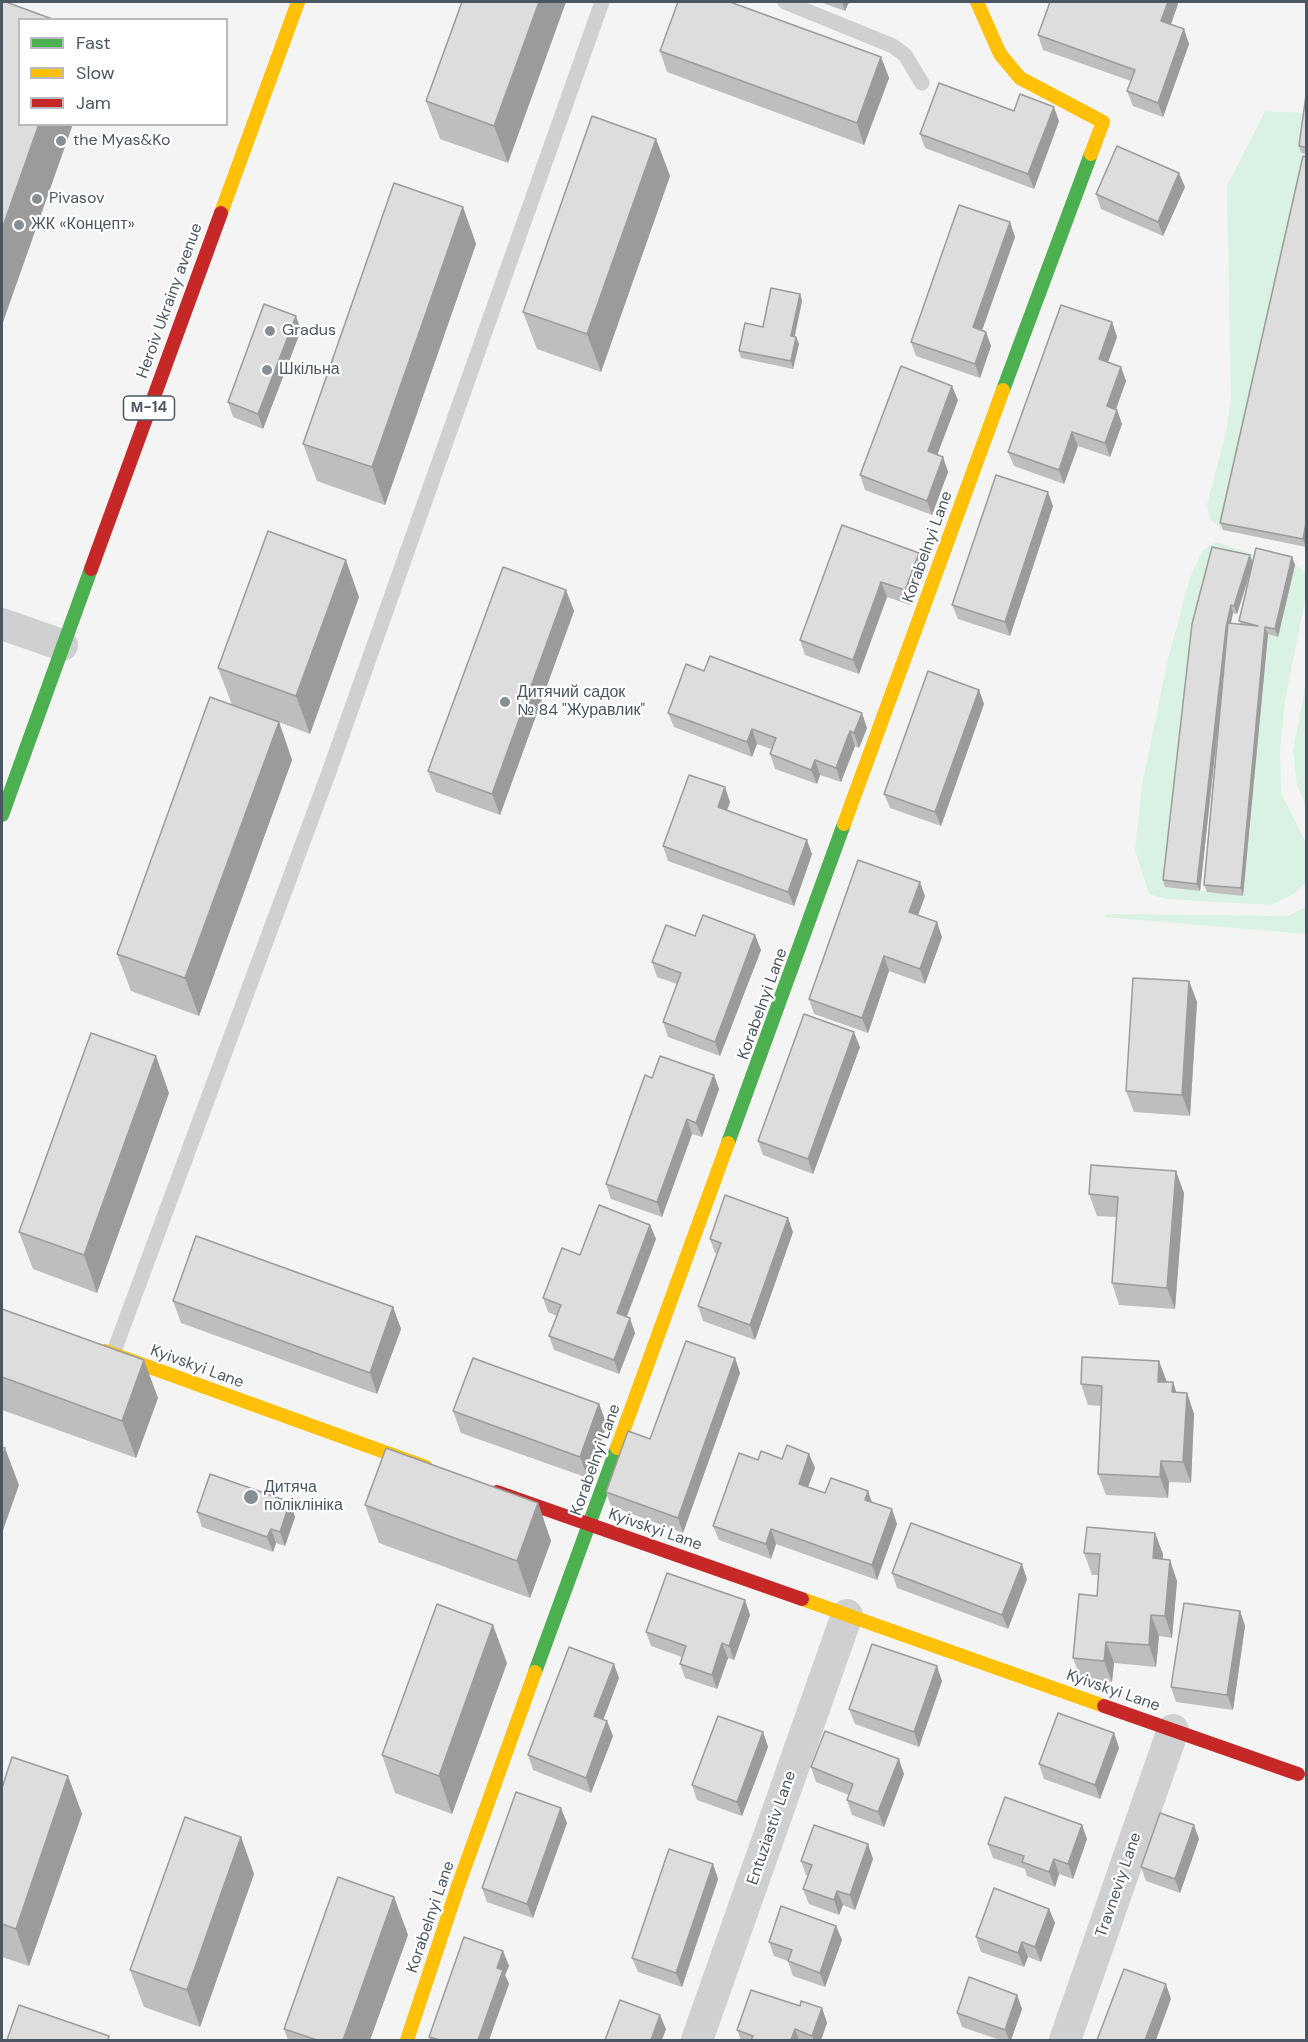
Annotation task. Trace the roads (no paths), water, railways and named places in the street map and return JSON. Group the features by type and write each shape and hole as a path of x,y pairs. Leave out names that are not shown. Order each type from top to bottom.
{"main road":[{"name":"Heroiv Ukrainy avenue","path":"2,815 298,2"},
{"name":"Korabelnyi Lane","path":"407,2040 458,1886 978,455 1103,122 1020,78 1000,54 978,2"},
{"name":"Kyivskyi Lane","path":"91,1346 440,1472"},
{"name":"Kyivskyi Lane","path":"483,1487 1298,1774"}],"street":[{"path":"2,624 62,645"},
{"name":"Entuziastiv Lane","path":"697,2040 846,1615"},
{"name":"Travneviy Lane","path":"1065,2040 1173,1730"}],"lane":[{"path":"113,1354 325,783 602,2"},
{"path":"785,2 893,46 905,55 922,83"}],"place":[{"name":"the Myas&Ko","path":"61,141"},
{"name":"Pivasov","path":"37,199"},
{"name":"ЖК «Концепт»","path":"19,225"},
{"name":"Gradus","path":"270,331"},
{"name":"Шкільна","path":"267,370"},
{"name":"Дитячий садок № 84 \"Журавлик\"","path":"505,702"},
{"name":"Дитяча поліклініка","path":"251,1497"}]}
